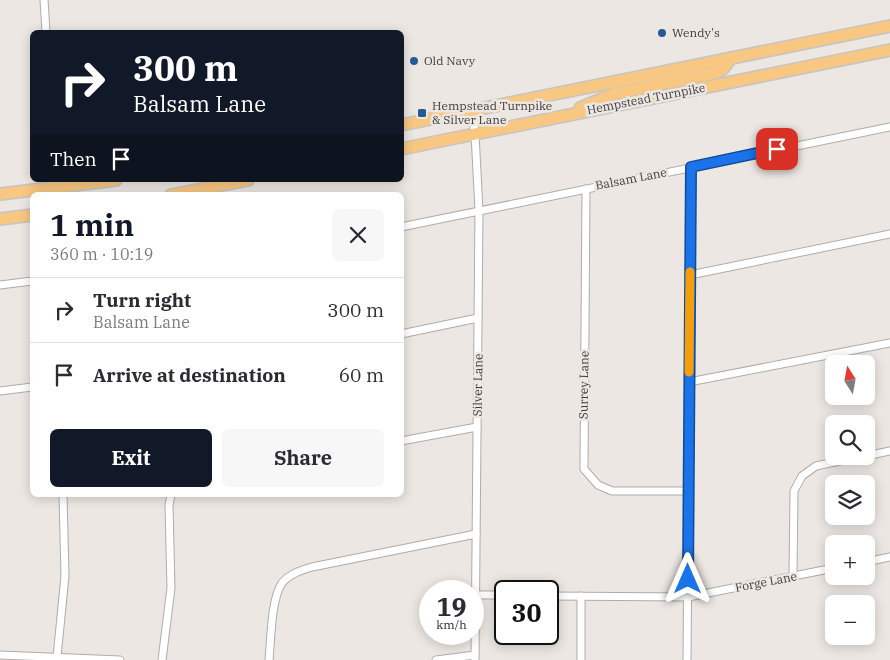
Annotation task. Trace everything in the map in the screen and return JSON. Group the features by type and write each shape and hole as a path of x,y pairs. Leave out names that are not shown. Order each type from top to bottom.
{"main road":[{"name":"Hempstead Turnpike","path":"404,124 890,26"},
{"name":"Hempstead Turnpike","path":"404,148 890,50"},
{"path":"731,58 735,81"},
{"path":"560,117 613,94 715,73 723,69 731,58"},
{"path":"0,194 99,182"},
{"path":"186,192 238,182"},
{"path":"0,219 30,215"}],"street":[{"path":"44,0 46,30"},
{"name":"Silver Lane","path":"472,111 480,210 476,580"},
{"name":"Balsam Lane","path":"404,226 890,127"},
{"path":"687,660 691,167"},
{"name":"Surrey Lane","path":"586,189 584,469 598,485 612,490 688,491"},
{"path":"690,275 890,234"},
{"path":"0,285 30,281"},
{"path":"404,333 478,318"},
{"path":"689,382 890,342"},
{"path":"0,391 30,387"},
{"path":"404,440 477,427"},
{"path":"875,454 890,451"},
{"path":"793,576 794,491 802,476 816,466 825,464"},
{"path":"57,657 66,576 62,497"},
{"path":"162,660 171,588 169,504 171,497"},
{"path":"269,660 276,595 282,583 293,574 312,567 476,534"},
{"path":"875,560 890,557"},
{"name":"Forge Lane","path":"559,596 688,597 825,570"},
{"path":"581,596 581,660"},
{"path":"0,655 120,660"},
{"path":"436,660 475,657"}],"slow traffic":[{"path":"689,372 690,272"}],"place":[{"name":"Wendy's","path":"662,33"},
{"name":"Old Navy","path":"414,61"},
{"name":"Hempstead Turnpike & Silver Lane","path":"422,113"}],"route":[{"path":"688,579 691,167 777,149"}]}
